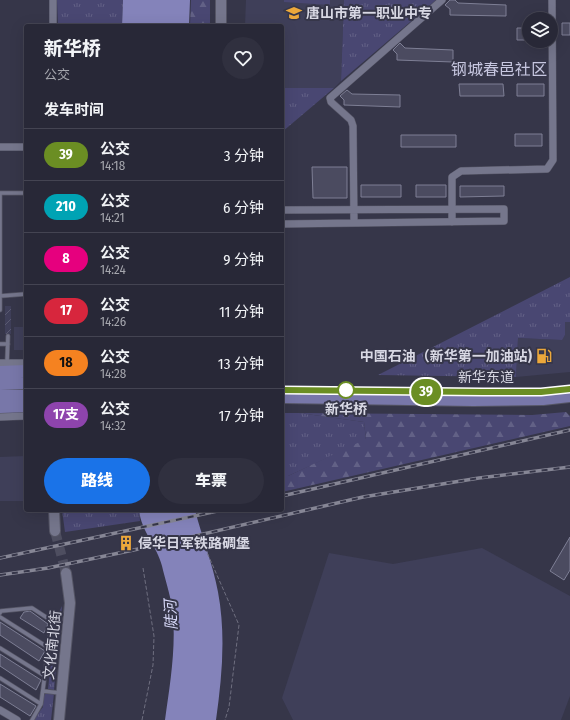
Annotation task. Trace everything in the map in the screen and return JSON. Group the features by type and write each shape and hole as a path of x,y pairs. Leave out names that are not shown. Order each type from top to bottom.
{"main road":[{"path":"2,366 24,371"},
{"path":"0,384 24,383"},
{"name":"新华东道","path":"284,390 541,392 570,389"},
{"path":"0,396 24,396"},
{"name":"新华东道","path":"284,397 473,400 543,399 570,396"},
{"path":"0,407 24,406"}],"street":[{"path":"53,0 53,24"},
{"path":"221,0 221,24"},
{"path":"354,223 353,126 350,120 331,102 330,98 442,0"},
{"path":"452,222 452,177 461,171 547,168 551,166 553,160 552,0"},
{"path":"0,147 24,147"},
{"path":"284,210 504,209 504,221 284,224"},
{"path":"2,366 24,362"},
{"path":"0,417 24,416"},
{"path":"54,512 55,531"},
{"name":"文化南北街","path":"58,720 70,603 66,573"},
{"path":"0,710 17,720"}],"lane":[{"path":"0,310 0,193 24,193"},
{"path":"0,296 24,294"},
{"path":"2,366 8,344 8,336"},
{"path":"0,344 8,344"},
{"path":"0,613 1,611 32,608 52,620 41,704 32,720"},
{"path":"0,617 49,648"},
{"path":"0,648 45,676"},
{"path":"0,678 41,704"},
{"path":"43,691 61,693"}],"path":[{"path":"205,548 239,625 229,706 225,720"},
{"path":"142,720 153,665 154,636 143,568"}],"shaded area":[{"path":"246,0 344,0 341,81 334,88 284,88 284,24 245,24"},
{"path":"5,306 11,306 11,334 5,334"},
{"name":"中国石油（新华第一加油站)","path":"565,322 570,322 570,372 516,377 518,338 561,340 565,335"},
{"path":"14,327 24,327 24,350 14,350"},
{"path":"24,456 24,501 0,501 0,457"},
{"path":"482,548 570,596 570,696 561,720 293,720 282,698 329,553 393,564"}],"green space":[{"path":"57,0 123,0 122,24 58,24"},
{"path":"191,0 210,0 210,24 190,24"},
{"path":"284,0 330,0 330,5 284,2"},
{"path":"344,0 436,0 341,81"},
{"path":"284,88 334,88 284,130"},
{"path":"570,277 570,322 565,322 565,335 562,340 518,338 516,377 378,375"},
{"path":"566,412 570,416 570,426 284,492 284,476 288,476 366,439 364,422 299,413 532,415"},
{"path":"284,413 299,413 364,422 366,440 288,476 284,476"},
{"path":"62,512 139,512 140,521 65,532"},
{"path":"62,606 58,649 53,648 55,620"},
{"path":"52,653 57,654 54,690 48,689"},
{"path":"46,693 54,693 51,720 33,720 43,707 43,697"}],"water":[{"path":"123,0 190,0 189,24 122,24"},
{"path":"139,512 196,512 218,592 222,624 220,688 216,720 165,720 171,678 174,635 172,607 160,559 140,518"}],"building":[{"path":"450,0 455,0 458,3 506,5 506,16 450,15 450,9 445,5"},
{"path":"562,23 570,23 570,35 562,35"},
{"path":"517,28 522,28 522,40 517,40"},
{"path":"400,43 405,48 453,50 453,62 397,60 397,54 393,50"},
{"path":"459,84 503,84 504,96 460,96"},
{"path":"517,84 544,84 544,96 517,96"},
{"path":"347,90 352,94 400,95 400,107 344,105 344,100 340,96"},
{"path":"515,134 542,134 542,146 515,146"},
{"path":"401,135 456,135 456,147 401,147"},
{"path":"312,167 347,167 347,198 313,198"},
{"path":"361,185 401,185 401,197 361,197"},
{"path":"416,185 446,185 446,197 416,197"},
{"path":"460,186 504,186 504,196 460,197"},
{"path":"570,537 570,570 564,580 550,571"},
{"path":"30,611 48,624 44,633 20,618 24,612"},
{"path":"0,622 45,651 39,661 0,635"},
{"path":"0,654 41,680 36,690 0,666"},
{"path":"0,684 36,706 30,716 0,697"}],"tunnel":[{"path":"55,531 66,573"}],"railway":[{"path":"284,496 570,430"},
{"path":"0,575 48,568 143,548 363,497 479,478 570,467"},
{"path":"0,558 213,512"}],"bus line":[{"name":"39","path":"284,390 541,392 570,389"}],"place":[{"name":"唐山市第一职业中专","path":"294,13"},
{"name":"中国石油（新华第一加油站)","path":"544,356"},
{"name":"新华桥","path":"346,390"},
{"name":"侵华日军铁路碉堡","path":"126,543"}],"district":[{"name":"钢城春邑社区","path":"499,69"}],"water label":[{"name":"陡河","path":"171,615"}]}
